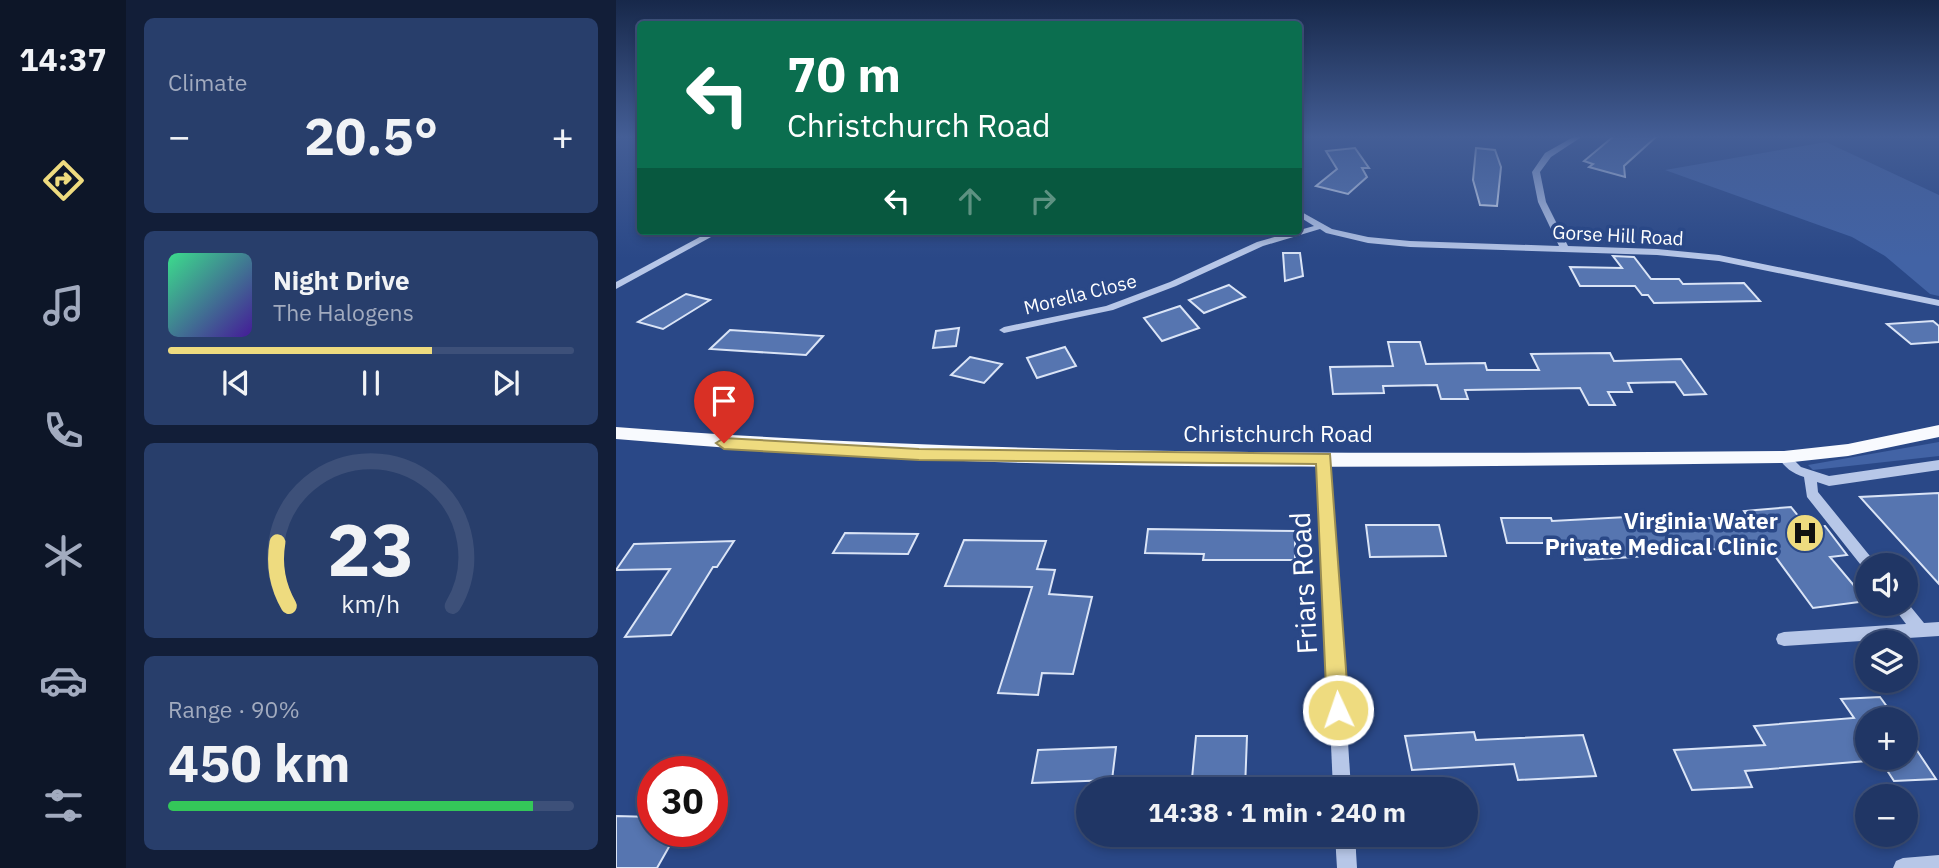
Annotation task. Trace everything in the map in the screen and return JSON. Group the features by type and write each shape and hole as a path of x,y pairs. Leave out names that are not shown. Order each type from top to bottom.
{"main road":[{"name":"Christchurch Road","path":"616,433 752,446 919,454 1324,458 1784,457 1848,450 1939,431"}],"street":[{"path":"1536,177 1550,219 1565,249"},
{"name":"Gorse Hill Road","path":"1302,215 1319,227 1340,235 1389,242 1719,258 1939,303"},
{"name":"Morella Close","path":"1302,232 1319,227"},
{"path":"616,286 711,235"},
{"name":"Morella Close","path":"1004,330 1109,308 1163,288 1249,248 1292,235"},
{"path":"1784,457 1796,470 1821,480 1845,480 1939,465"},
{"name":"Friars Road","path":"1324,458 1341,777"},
{"path":"1810,477 1812,493 1860,553"},
{"path":"1909,616 1920,630"},
{"path":"1784,639 1939,629"},
{"path":"1346,847 1347,868"},
{"path":"1903,868 1939,865"}],"shaded area":[{"path":"1683,177 1900,177 1939,195 1939,296 1930,294 1885,256 1852,237"},
{"path":"1939,442 1939,456 1813,470 1808,465"}],"building":[{"path":"1328,177 1367,177 1348,194 1316,186"},
{"path":"1473,177 1500,177 1497,206 1480,205"},
{"path":"1283,253 1300,253 1303,276 1285,281"},
{"path":"1613,256 1634,257 1651,279 1679,279 1683,284 1744,283 1760,301 1654,303 1635,286 1580,286 1570,267 1622,268"},
{"path":"1229,285 1245,297 1204,313 1189,300"},
{"path":"686,294 710,300 663,329 638,322"},
{"path":"1180,306 1199,328 1162,341 1144,318"},
{"path":"1933,321 1939,326 1939,342 1911,344 1887,324"},
{"path":"959,328 956,346 933,348 936,331"},
{"path":"730,330 823,336 806,355 710,349"},
{"path":"1388,342 1420,342 1426,364 1485,363 1487,370 1539,370 1531,354 1610,353 1614,361 1681,359 1706,394 1684,395 1675,382 1628,383 1632,392 1608,392 1615,405 1589,405 1580,388 1465,390 1468,399 1441,399 1437,385 1383,386 1384,393 1333,394 1330,367 1393,366"},
{"path":"1065,347 1076,366 1037,378 1027,358"},
{"path":"970,357 1002,364 984,383 951,375"},
{"path":"1939,493 1939,584 1918,561 1918,553 1911,553 1860,497"},
{"path":"1791,507 1807,527 1825,526 1847,555 1830,557 1855,587 1855,603 1813,608 1769,548 1644,551 1647,556 1585,560 1578,543 1507,543 1501,518 1551,518 1552,521 1627,517 1629,520 1748,517 1744,511"},
{"path":"1366,525 1439,525 1446,556 1370,557"},
{"path":"1148,529 1295,531 1295,560 1203,560 1204,554 1145,553"},
{"path":"845,533 918,534 908,554 833,553"},
{"path":"964,540 1046,541 1037,569 1055,570 1049,594 1092,597 1073,674 1042,673 1038,695 998,693 1032,587 945,586"},
{"path":"734,541 717,567 713,567 671,635 625,637 670,569 616,570 634,544"},
{"path":"1880,697 1887,707 1855,707 1855,762 1745,771 1752,787 1692,790 1674,750 1765,745 1754,726 1854,718 1841,699"},
{"path":"1474,732 1476,740 1583,735 1596,776 1518,780 1514,764 1412,770 1405,736"},
{"path":"1196,736 1247,736 1245,777 1192,777"},
{"path":"1116,747 1112,777 1076,777 1076,781 1032,783 1038,750"},
{"path":"1918,752 1936,779 1894,781 1887,770 1918,770"},
{"path":"616,816 637,817 637,847 669,847 657,868 616,868"}],"place":[{"name":"Virginia Water Private Medical Clinic","path":"1805,533"}],"route":[{"path":"724,443 919,454 1324,458 1338,710"}]}
